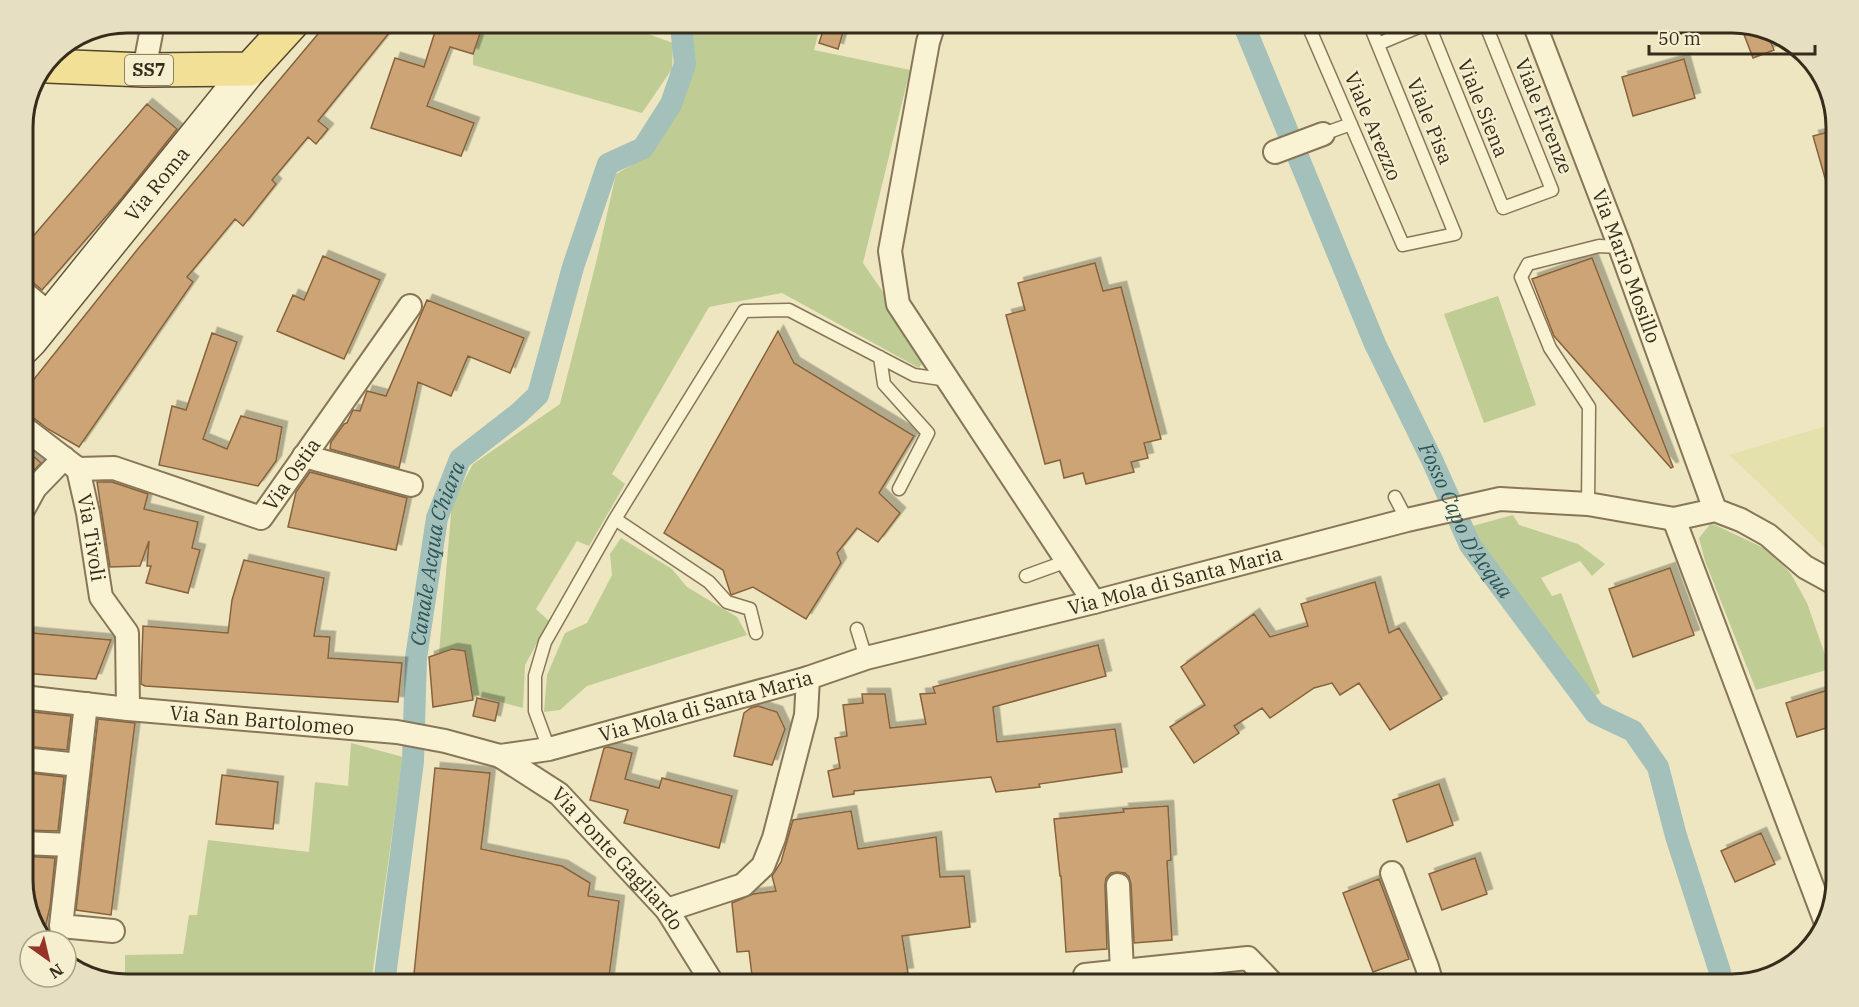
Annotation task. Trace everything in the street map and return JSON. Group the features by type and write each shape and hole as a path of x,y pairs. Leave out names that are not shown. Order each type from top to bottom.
{"main road":[{"name":"Via Roma","path":"250,69 282,33"},
{"name":"SS7","path":"55,66 144,70 250,69"}],"street":[{"path":"144,70 151,33"},
{"path":"931,33 890,251 898,304 1072,560 1094,602"},
{"name":"Via Mario Mosillo","path":"1538,33 1620,247 1715,510"},
{"name":"Via Roma","path":"33,336 250,69"},
{"path":"1275,152 1323,134"},
{"path":"33,300 51,315"},
{"name":"Via Ostia","path":"71,464 114,468 261,518 410,306"},
{"path":"33,435 71,464 33,492"},
{"path":"304,456 411,484"},
{"name":"Via Tivoli","path":"71,464 87,513 101,597 127,633 128,709"},
{"name":"Via Mola di Santa Maria","path":"500,756 549,749 808,678 866,658 1094,602 1407,520 1500,499 1588,504 1674,519 1715,510"},
{"path":"1715,510 1741,520 1768,535 1805,567 1826,579"},
{"path":"1674,519 1821,909"},
{"path":"667,910 743,885 763,866 774,838 806,715 808,678"},
{"name":"Via San Bartolomeo","path":"33,698 128,709 397,732 445,741 500,756"},
{"path":"86,704 61,926 113,931"},
{"name":"Via Ponte Gagliardo","path":"500,756 559,794 667,910 707,974"},
{"path":"33,760 79,765"},
{"path":"33,843 70,845"},
{"path":"1392,873 1429,974"},
{"path":"1118,885 1122,971"},
{"path":"1094,974 1248,958 1263,974"}],"lane":[{"name":"Viale Arezzo","path":"1312,33 1403,244"},
{"name":"Viale Pisa","path":"1374,33 1455,234 1403,244"},
{"path":"1378,44 1403,33"},
{"name":"Viale Siena","path":"1432,33 1503,208 1552,190"},
{"name":"Viale Firenze","path":"1489,33 1552,190"},
{"path":"1323,134 1351,124"},
{"path":"1588,504 1589,407 1550,348 1521,277 1528,264 1599,246 1620,247"},
{"path":"549,749 535,711 535,676 545,642 615,519 744,310 789,310 915,375 948,380"},
{"path":"880,357 885,384 928,433 899,489"},
{"path":"1395,497 1407,520"},
{"path":"615,519 709,582 727,602 750,609 756,633"},
{"path":"1026,576 1072,560"},
{"path":"857,630 866,658"}],"shaded area":[{"path":"1826,426 1826,549 1761,485 1729,455"}],"green space":[{"path":"479,33 646,33 673,43 672,69 642,113 473,65 473,54"},
{"path":"685,33 818,33 814,50 910,70 863,263 927,356 919,368 782,293 709,307 612,474 625,484 589,546 577,541 536,609 549,621 525,665 523,708 478,696 473,700 465,652 452,649 439,653 452,503 473,464 560,404 616,174 646,157 677,107 690,64"},
{"path":"1498,296 1536,405 1484,423 1444,314"},
{"path":"1513,515 1519,525 1578,544 1605,564 1592,576 1580,561 1541,578 1552,596 1561,593 1600,693 1591,698 1469,527"},
{"path":"1711,523 1770,551 1791,574 1807,603 1826,658 1826,670 1756,690 1705,561 1699,538"},
{"path":"621,538 672,569 687,587 737,617 747,635 587,686 560,710 544,712 547,675 565,633 587,623 612,575 610,554"},
{"path":"351,743 403,757 372,974 125,974 125,955 183,954 189,915 197,915 208,840 309,852 315,782 348,786"}],"building":[{"path":"319,33 389,33 318,121 328,129 316,144 308,137 272,180 276,184 243,226 235,219 187,277 193,282 79,447 33,418 33,380 137,250"},
{"path":"435,33 480,33 473,54 450,47 427,106 474,123 461,156 371,128 395,58 424,67"},
{"path":"822,33 843,33 838,49 819,43"},
{"path":"1744,34 1770,42 1774,50 1753,58"},
{"path":"1684,59 1695,98 1633,116 1622,77"},
{"path":"147,104 177,129 122,198 42,290 33,283 33,236"},
{"path":"1826,133 1826,182 1813,136"},
{"path":"323,256 380,280 344,359 277,331 293,295 304,300"},
{"path":"1592,258 1673,467 1671,468 1554,336 1532,279"},
{"path":"1095,263 1103,291 1121,287 1161,439 1144,443 1148,458 1131,462 1134,472 1086,484 1083,473 1064,478 1060,460 1045,464 1006,315 1025,310 1018,283"},
{"path":"427,300 524,338 510,373 468,356 451,396 418,382 399,468 330,449 331,442 347,423 353,410 360,411 367,391 386,396"},
{"path":"778,331 794,363 914,436 879,493 900,513 878,542 857,528 837,553 841,563 806,619 753,587 731,595 723,570 664,533"},
{"path":"212,333 237,342 203,439 227,449 241,416 282,427 276,461 258,486 159,465 172,406 186,410"},
{"path":"33,456 41,463 33,471"},
{"path":"310,472 407,498 396,550 288,527 296,492"},
{"path":"97,482 112,482 148,494 144,509 198,522 192,548 200,550 188,593 146,583 151,566 147,566 149,541 140,566 110,567"},
{"path":"244,560 324,578 314,636 330,637 328,658 402,663 398,702 141,684 143,626 228,633 232,600"},
{"path":"1670,568 1694,635 1633,657 1609,589"},
{"path":"1375,582 1389,633 1399,628 1442,699 1390,730 1359,683 1340,695 1332,683 1314,688 1270,718 1262,708 1234,726 1239,733 1194,763 1170,727 1205,705 1181,667 1254,614 1270,637 1308,626 1301,604"},
{"path":"33,633 111,640 96,679 33,674"},
{"path":"1098,645 1106,676 993,707 997,742 1115,729 1122,772 1039,784 1040,787 996,792 991,777 854,791 854,794 833,797 828,771 840,768 835,738 847,736 843,705 863,703 862,694 885,694 890,728 926,724 920,694 935,693 933,687"},
{"path":"452,649 465,651 473,700 433,707 429,657"},
{"path":"1826,691 1826,728 1797,737 1786,703"},
{"path":"477,698 499,703 495,721 473,716"},
{"path":"758,706 777,712 785,729 772,765 734,756 744,713"},
{"path":"33,712 71,716 67,750 33,747"},
{"path":"98,719 135,723 111,915 76,910"},
{"path":"604,748 632,753 625,779 659,788 662,778 732,796 719,848 624,823 628,810 590,800"},
{"path":"435,768 490,773 481,849 562,866 590,883 588,896 619,901 609,974 414,974"},
{"path":"33,773 64,777 58,831 33,830"},
{"path":"222,775 278,782 273,829 216,824"},
{"path":"1439,784 1453,825 1407,842 1393,800"},
{"path":"1168,806 1171,860 1167,861 1172,940 1134,943 1131,884 1125,873 1117,872 1111,873 1106,878 1105,885 1107,949 1066,952 1061,876 1054,819 1124,812 1123,809"},
{"path":"851,811 858,849 936,837 940,877 964,876 970,927 902,936 908,973 752,974 749,951 737,952 732,903 753,894 776,891 772,876 781,862 793,820"},
{"path":"1761,833 1775,864 1735,882 1721,851"},
{"path":"33,857 55,858 50,907 45,926 35,898"},
{"path":"1475,858 1487,894 1442,910 1429,874"},
{"path":"1379,879 1409,959 1373,972 1343,893"}],"waterway":[{"name":"Canale Acqua Chiara","path":"385,974 413,761 416,658 437,518 460,459 519,413 538,395 573,267 608,164 643,148 671,104 685,64 682,33"},
{"name":"Fosso Capo D'Acqua","path":"1247,33 1375,344 1432,460 1470,545 1595,713 1633,731 1658,767 1676,836 1720,974"}]}
